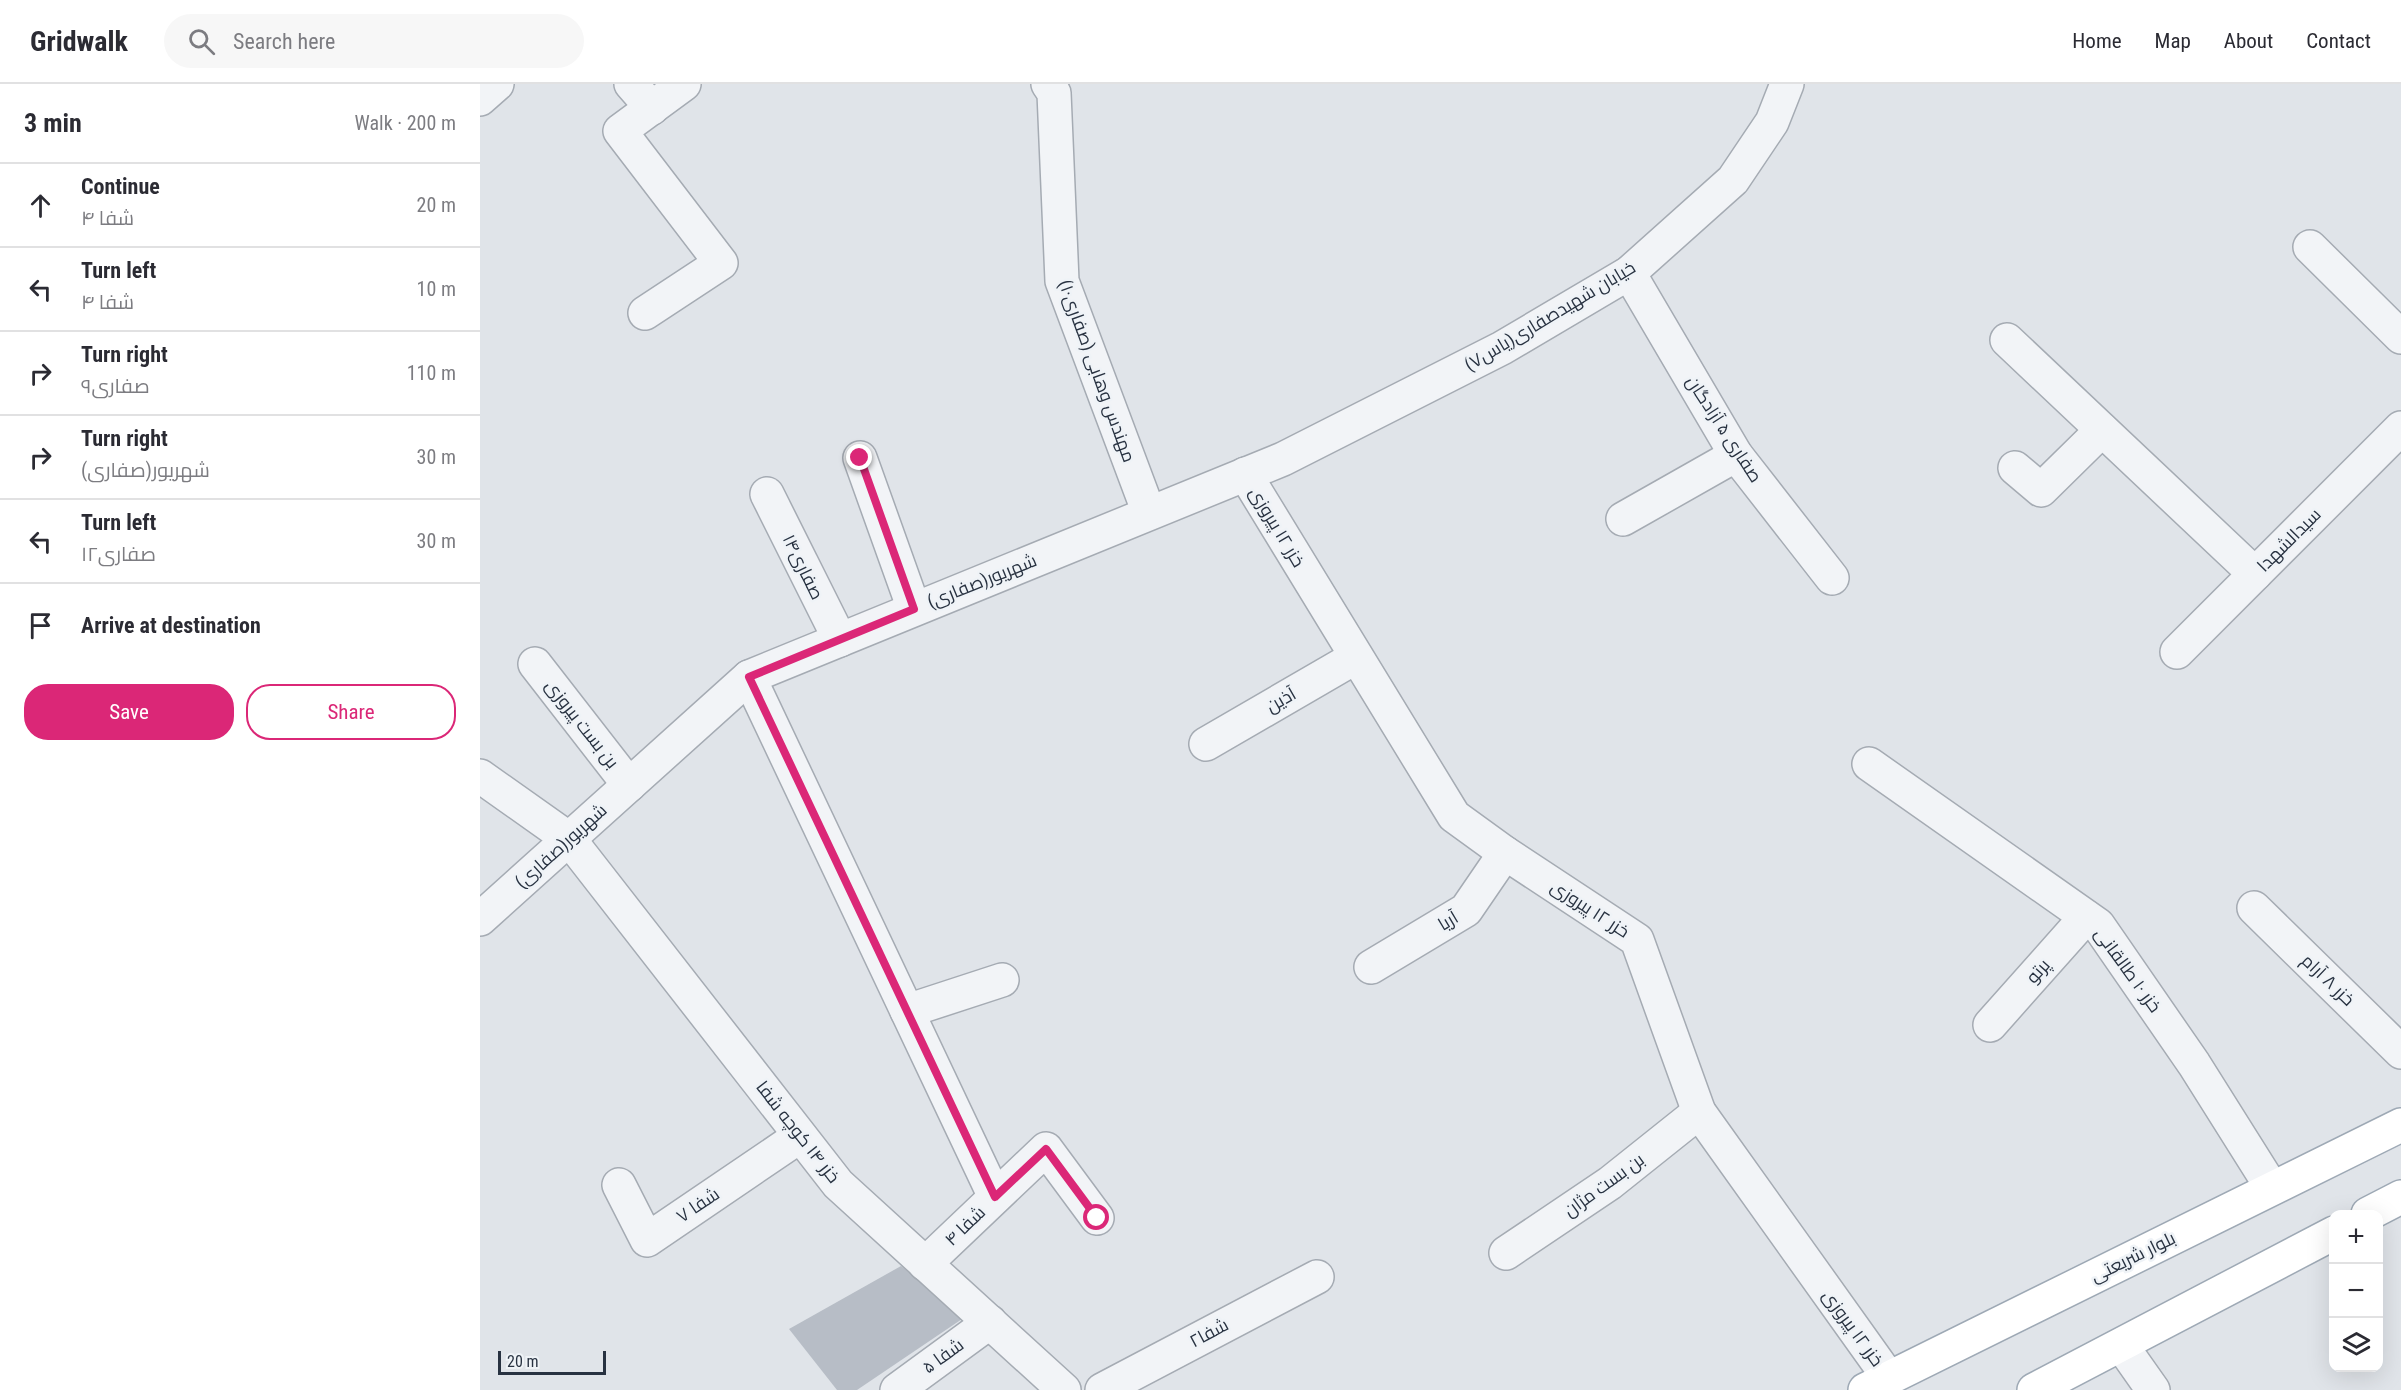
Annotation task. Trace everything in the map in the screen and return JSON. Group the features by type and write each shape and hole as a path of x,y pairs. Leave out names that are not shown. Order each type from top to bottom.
{"main road":[{"name":"بلوار شریعتی","path":"1877,1384 2401,1125"},
{"path":"2377,1210 2401,1197"},
{"path":"2034,1390 2122,1346 2329,1236"}],"street":[{"path":"480,99 497,84"},
{"path":"645,313 721,263 620,132 641,96 684,84"},
{"name":"خیابان شهیدصفاری(یاس۷)","path":"1283,459 1502,348 1629,273 1733,180 1772,122 1787,84"},
{"name":"مهندس وهابی (صفاری۱۰)","path":"1057,87 1062,282 1149,513"},
{"path":"2310,247 2401,337"},
{"name":"صفاری ۵ آزادگان","path":"1629,273 1736,455 1832,578"},
{"path":"2007,340 2255,574"},
{"name":"سیدالشهدا","path":"2177,652 2401,428"},
{"path":"2015,468 2041,490 2102,430"},
{"path":"1623,519 1736,455"},
{"path":"860,458 914,609"},
{"name":"شهریور(صفاری)","path":"480,919 749,677 1283,459"},
{"name":"خزر ۱۲ پیروزی","path":"1245,474 1454,816 1504,853 1636,940 1699,1112 1877,1384"},
{"name":"صفاری۱۴","path":"767,494 840,640"},
{"name":"آذین","path":"1206,744 1356,657"},
{"name":"بن بست پیروزی","path":"535,664 629,785"},
{"path":"749,677 995,1197"},
{"name":"خزر ۱۰ طالقانی","path":"1869,764 2098,925 2194,1064 2272,1188"},
{"name":"خزر ۱۴ کوچه شفا","path":"480,776 569,839 838,1184 1064,1390"},
{"name":"آریا","path":"1371,967 1466,910 1504,853"},
{"name":"خزر ۸ آرام","path":"2254,908 2401,1052"},
{"name":"پرتو","path":"1990,1024 2086,917"},
{"path":"907,1011 1002,980"},
{"name":"بن بست مژان","path":"1506,1253 1610,1183 1699,1112"},
{"name":"شفا ۷","path":"619,1185 647,1240 800,1136"},
{"name":"شفا ۴","path":"926,1264 1046,1149 1097,1218"},
{"name":"شفا۲","path":"1102,1390 1317,1277"},
{"name":"شفا ۵","path":"897,1390 990,1322"},
{"path":"2122,1346 2153,1390"}],"building":[{"path":"901,1266 965,1317 857,1390 837,1390 789,1329"}],"route":[{"path":"860,458 914,609 749,677 995,1197 1046,1149 1097,1218"}]}
